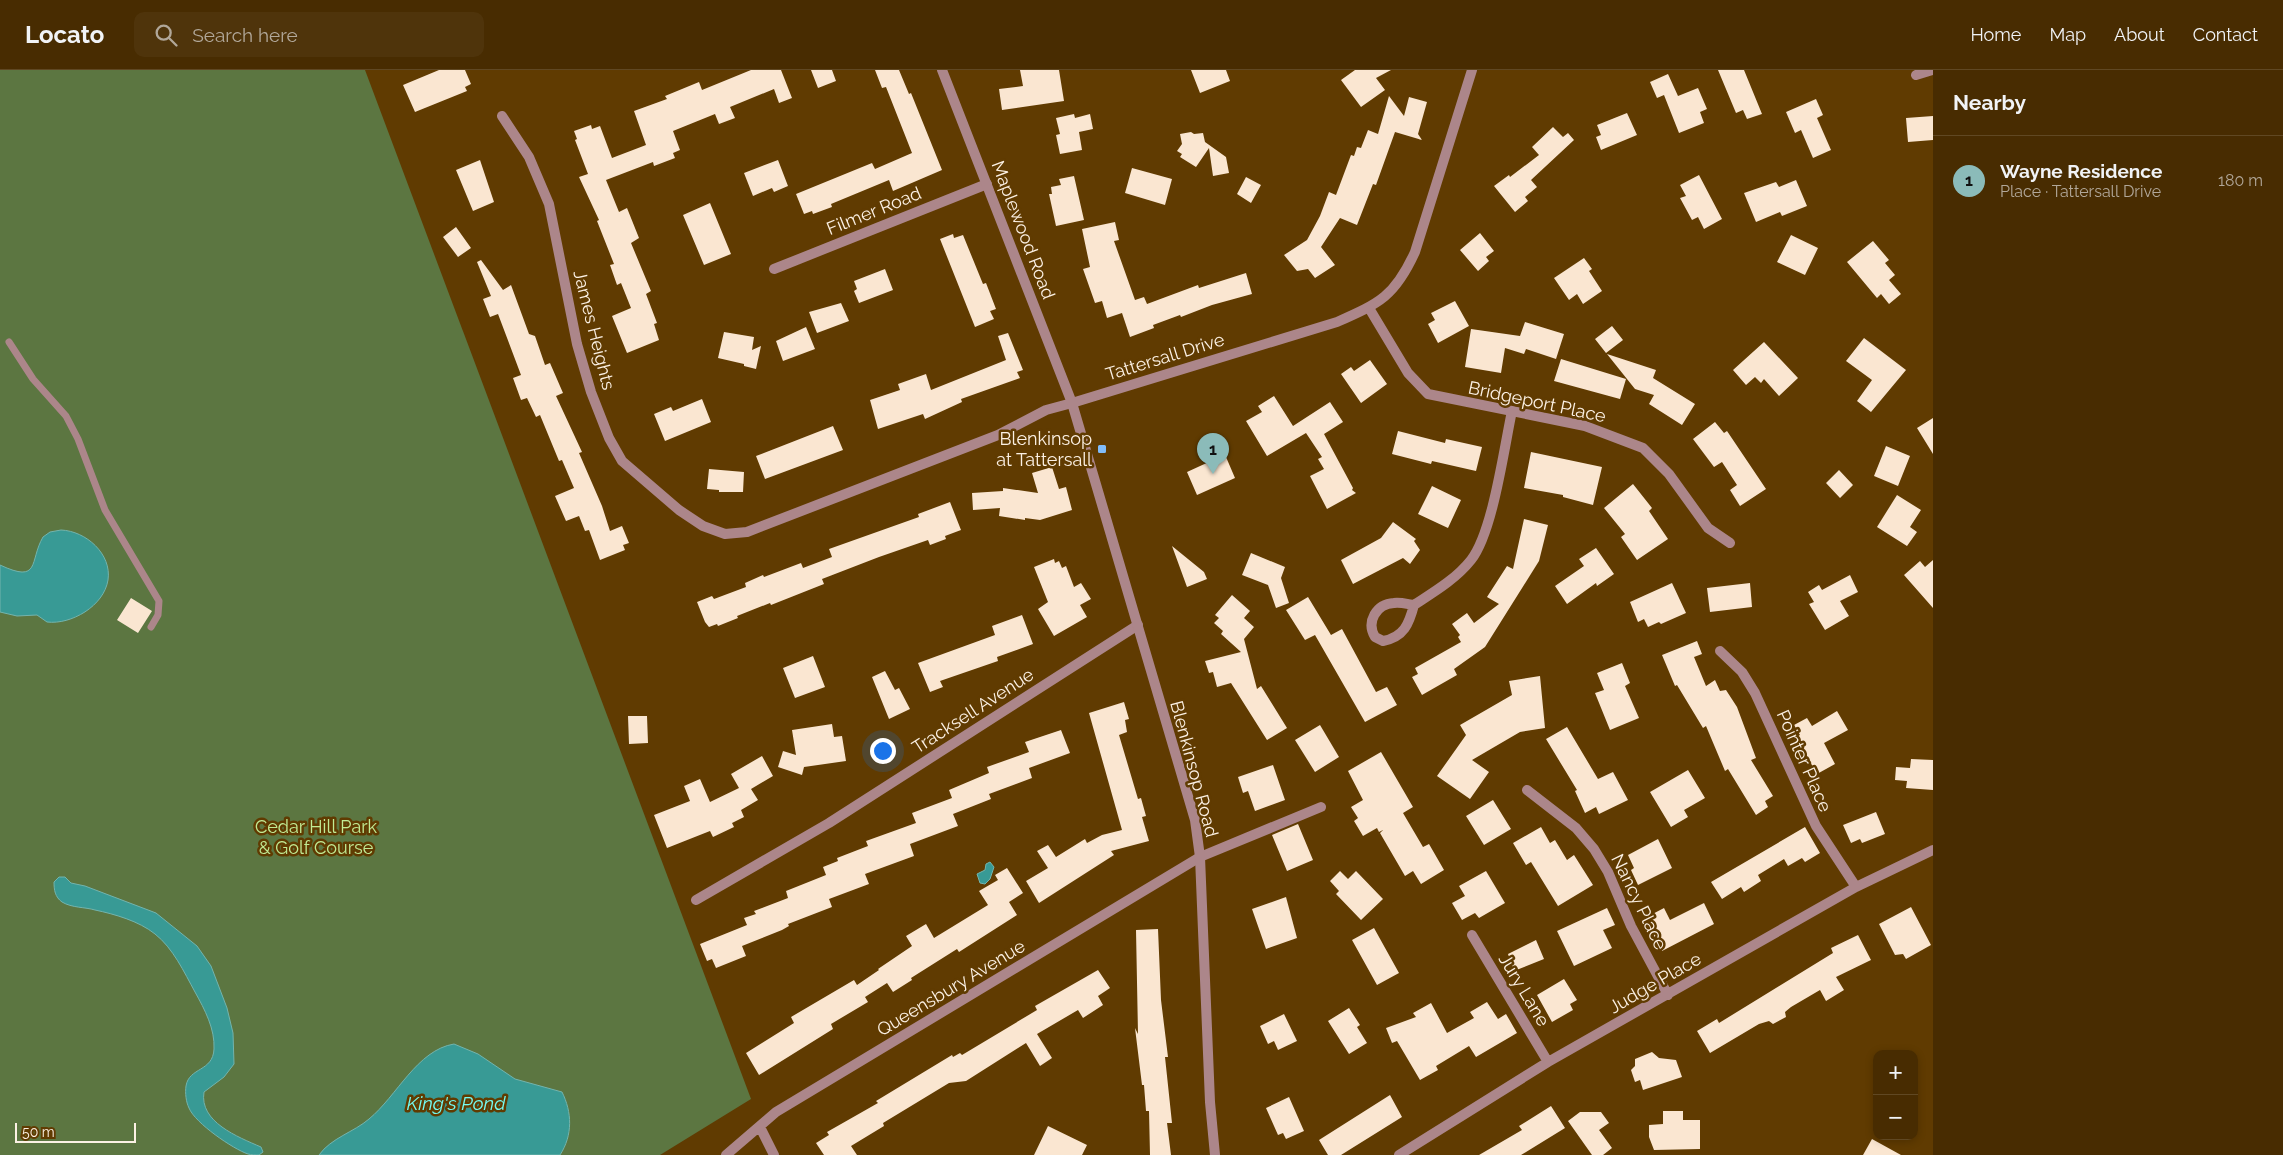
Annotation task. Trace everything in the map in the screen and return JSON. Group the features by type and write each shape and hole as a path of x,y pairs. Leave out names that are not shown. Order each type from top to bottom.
{"street":[{"name":"Maplewood Road","path":"942,70 1072,403"},
{"name":"Tattersall Drive","path":"725,534 747,532 998,435 1046,410 1337,322 1369,308 1391,293 1404,276 1415,252 1472,70"},
{"path":"1916,75 1932,70"},
{"name":"James Heights","path":"502,116 528,157 549,204 577,344 608,438 622,461 665,499 703,526 725,534"},
{"name":"Filmer Road","path":"774,269 987,184"},
{"name":"Bridgeport Place","path":"1369,308 1408,373 1428,394 1585,426 1643,448 1669,474 1708,528 1730,543"},
{"name":"Blenkinsop Road","path":"1072,403 1195,820 1200,857 1210,1102 1215,1155"},
{"path":"1414,605 1394,603 1382,606 1375,613 1371,623 1375,637 1383,641 1400,635 1409,622 1414,605 1449,581 1472,559 1486,529 1512,412"},
{"name":"Tracksell Avenue","path":"696,900 829,823 1138,624"},
{"name":"Pointer Place","path":"1720,651 1742,672 1755,692 1816,826 1856,887"},
{"name":"Nancy Place","path":"1527,790 1576,828 1594,849 1608,872 1640,944 1668,996"},
{"name":"Queensbury Avenue","path":"726,1155 776,1112 1200,857 1321,807"},
{"name":"Judge Place","path":"1399,1155 1548,1062 1668,996 1856,887 1933,850"},
{"name":"Jury Lane","path":"1472,935 1548,1062"},
{"path":"760,1127 774,1155"}],"lane":[{"path":"9,342 33,379 66,416 78,439 105,510 160,601 158,615 151,627"}],"green space":[{"name":"Cedar Hill Park & Golf Course","path":"0,70 365,70 751,1099 660,1155 0,1155"}],"water":[{"path":"70,531 88,539 106,561 108,580 100,598 93,606 76,617 56,622 47,622 37,615 17,616 0,612 0,565 22,572 28,571 32,567 43,537 50,532"},
{"path":"990,862 994,867 990,879 985,884 980,883 977,874 985,870 986,864"},
{"path":"59,877 65,877 71,883 85,886 156,913 197,946 211,966 227,1008 233,1033 234,1064 224,1077 204,1092 204,1103 214,1120 222,1127 261,1147 263,1152 259,1155 248,1154 224,1141 206,1128 188,1106 186,1086 188,1080 210,1062 213,1056 214,1042 206,1013 173,953 149,929 134,922 62,902 56,896 54,888 54,882"},
{"name":"King's Pond","path":"454,1044 478,1054 515,1079 562,1092 568,1107 570,1124 567,1140 560,1155 319,1155 330,1144 369,1119 418,1064 441,1048"}],"building":[{"path":"439,70 465,70 471,84 465,87 467,91 415,112 403,85"},
{"path":"751,70 781,70 792,98 779,103 774,89 730,107 735,118 719,124 715,114 673,131 680,150 673,153 675,158 654,166 653,162 606,180 619,212 627,208 639,238 631,243 651,291 646,294 657,323 654,324 659,340 627,353 612,316 631,308 621,283 617,285 610,265 614,264 597,221 599,220 579,177 588,174 575,140 577,139 574,131 591,125 592,129 600,126 612,158 646,145 634,111 667,99 665,96 699,82 702,90"},
{"path":"811,70 832,70 836,81 818,88"},
{"path":"875,70 899,70 909,94 911,93 942,170 893,191 889,180 831,204 832,207 813,214 812,211 804,214 796,194 872,163 875,169 912,153 886,87 882,88"},
{"path":"1020,70 1059,70 1064,101 1002,110 999,89 1023,86"},
{"path":"1191,70 1226,70 1230,81 1200,93"},
{"path":"1355,70 1391,70 1376,78 1385,90 1361,107 1341,80"},
{"path":"1718,70 1744,70 1762,114 1747,119 1743,110 1736,113"},
{"path":"1668,74 1678,96 1698,88 1707,109 1700,112 1704,123 1679,133 1664,95 1657,98 1650,82"},
{"path":"1389,96 1404,116 1409,97 1427,102 1418,134 1422,140 1395,132 1376,185 1373,184 1357,225 1340,218 1321,247 1335,265 1315,278 1308,269 1297,271 1284,255 1307,240 1320,216 1329,192 1336,195 1351,155 1354,156 1357,147 1361,148 1368,130 1378,134"},
{"path":"1816,99 1823,115 1817,118 1831,150 1813,158 1801,130 1795,133 1786,112"},
{"path":"1627,113 1637,135 1601,150 1596,137 1601,135 1597,125"},
{"path":"1074,114 1075,118 1090,114 1093,129 1079,132 1082,150 1060,154 1056,135 1060,134 1056,118"},
{"path":"1933,116 1933,140 1908,142 1906,118"},
{"path":"1553,127 1563,137 1568,133 1574,140 1531,180 1537,187 1525,197 1528,201 1515,212 1494,186 1509,175 1510,177 1539,155 1532,147"},
{"path":"1191,132 1194,134 1203,133 1205,142 1226,157 1229,173 1213,176 1209,148 1196,167 1180,157 1182,154 1177,151 1182,144 1180,134"},
{"path":"480,160 494,202 473,211 456,170"},
{"path":"778,160 788,186 774,192 772,188 753,196 744,173"},
{"path":"1132,168 1172,179 1165,205 1125,193"},
{"path":"1699,175 1722,219 1704,229 1698,217 1692,220 1680,198 1686,196 1680,185"},
{"path":"1074,176 1084,220 1056,226 1049,194 1052,194 1051,187 1061,185 1059,179"},
{"path":"1246,177 1261,185 1251,203 1237,194"},
{"path":"1796,180 1807,206 1782,216 1780,212 1756,222 1744,193 1776,182 1779,187"},
{"path":"710,203 731,254 704,265 683,215"},
{"path":"1115,222 1119,240 1114,241 1135,300 1144,297 1147,304 1198,285 1199,288 1246,273 1252,294 1212,305 1181,317 1180,315 1153,325 1154,328 1130,337 1122,313 1107,318 1102,301 1095,303 1083,269 1090,267 1082,229"},
{"path":"456,227 471,248 458,257 443,237"},
{"path":"1480,233 1494,251 1486,257 1489,261 1478,271 1460,250"},
{"path":"953,234 954,238 963,235 983,284 986,283 996,309 990,311 994,319 975,327 940,239"},
{"path":"1791,235 1818,248 1805,275 1777,262"},
{"path":"1873,241 1889,260 1885,263 1895,275 1889,280 1901,294 1889,304 1881,294 1877,298 1847,262"},
{"path":"1584,258 1592,269 1589,271 1602,291 1583,304 1577,294 1569,300 1554,278"},
{"path":"481,260 503,290 511,285 529,334 535,336 545,365 550,363 563,393 556,396 582,452 579,453 602,506 610,531 622,526 629,543 623,545 625,550 600,560 589,530 585,531 579,516 566,521 555,496 574,488 562,460 559,461 540,415 536,417 527,398 521,400 513,378 521,375 498,314 490,317 483,299 491,296 477,262"},
{"path":"885,269 893,290 859,303 854,291 857,289 854,281"},
{"path":"1455,301 1469,326 1438,343 1428,324 1435,320 1431,313"},
{"path":"841,303 849,321 817,333 809,312"},
{"path":"1525,322 1564,334 1556,359 1526,349 1524,354 1505,348 1501,373 1465,367 1471,329 1520,336"},
{"path":"1612,326 1623,340 1606,353 1595,339"},
{"path":"806,327 815,349 783,361 776,341"},
{"path":"724,332 754,337 752,350 761,346 756,369 718,358"},
{"path":"1008,333 1023,370 1017,372 1020,378 961,399 962,402 925,419 923,414 878,429 870,400 900,390 898,384 926,374 931,390 1006,360 998,336"},
{"path":"1864,338 1906,370 1871,412 1857,401 1872,380 1846,361"},
{"path":"1764,342 1798,378 1779,396 1764,379 1761,383 1755,377 1746,385 1733,370"},
{"path":"1607,354 1656,370 1653,378 1695,404 1682,425 1649,404 1654,395 1635,389"},
{"path":"1561,359 1626,379 1620,399 1554,381"},
{"path":"1370,360 1387,384 1361,403 1341,374 1351,367 1354,371"},
{"path":"1274,396 1293,426 1330,402 1343,422 1324,434 1353,488 1352,490 1356,493 1327,509 1310,476 1324,469 1318,459 1322,457 1306,433 1267,456 1246,421 1262,412 1258,406"},
{"path":"702,399 711,422 665,441 654,414 671,407 673,411"},
{"path":"1933,418 1933,454 1917,428"},
{"path":"1715,422 1724,433 1727,431 1766,489 1740,506 1730,490 1737,485 1722,462 1714,467 1693,439"},
{"path":"833,426 843,450 765,479 756,456"},
{"path":"1398,431 1445,443 1446,439 1482,447 1476,471 1432,461 1431,464 1392,454"},
{"path":"1886,446 1910,456 1898,486 1874,476"},
{"path":"1223,450 1235,478 1197,495 1187,472 1211,461 1209,456"},
{"path":"1531,452 1602,467 1593,505 1563,497 1563,495 1524,488"},
{"path":"1052,467 1059,489 1066,487 1072,510 1040,520 1025,518 1025,520 999,516 1000,508 973,510 972,493 1003,491 1003,488 1038,493 1032,473"},
{"path":"709,469 744,472 743,492 719,492 719,490 707,489"},
{"path":"1839,470 1853,485 1840,498 1826,483"},
{"path":"1633,484 1652,508 1649,511 1668,539 1637,560 1621,537 1625,534 1604,508"},
{"path":"1432,486 1461,500 1448,528 1418,514"},
{"path":"1897,495 1921,510 1910,527 1917,532 1907,546 1877,527"},
{"path":"950,502 961,530 945,536 946,539 930,545 928,540 879,557 822,579 824,584 737,616 738,618 718,626 717,624 709,627 705,622 697,602 712,596 714,599 746,587 745,583 763,575 764,577 801,563 803,568 832,557 829,549 919,517 918,514"},
{"path":"1524,519 1548,525 1539,561 1485,647 1454,669 1457,675 1422,695 1412,677 1418,674 1415,668 1461,642 1458,637 1460,635 1452,624 1467,613 1474,623 1499,604 1487,597 1507,566 1513,569"},
{"path":"1393,522 1416,539 1414,541 1420,550 1410,564 1403,558 1353,584 1341,560 1381,538"},
{"path":"1172,546 1204,572 1207,579 1187,587"},
{"path":"1596,548 1614,574 1597,586 1596,583 1567,604 1555,586 1584,566 1579,559"},
{"path":"1251,553 1285,567 1281,578 1289,603 1276,608 1268,585 1242,575"},
{"path":"1054,559 1055,563 1059,561 1062,568 1066,566 1074,587 1081,583 1091,599 1080,605 1087,617 1054,636 1038,609 1048,602 1034,567"},
{"path":"1933,560 1933,608 1904,575 1920,561 1925,567"},
{"path":"1850,575 1858,592 1840,601 1849,616 1825,630 1809,604 1814,602 1808,592 1819,585 1822,590"},
{"path":"1672,583 1686,613 1661,624 1659,622 1648,627 1644,619 1638,622 1630,602"},
{"path":"1750,583 1752,607 1710,612 1707,588"},
{"path":"1232,595 1250,611 1244,618 1254,627 1244,639 1257,689 1261,686 1287,728 1267,740 1231,683 1217,687 1213,672 1209,673 1205,661 1241,652 1221,634 1223,631 1214,623 1219,618 1215,615"},
{"path":"1308,597 1331,635 1342,629 1376,692 1387,687 1397,705 1365,722 1315,635 1305,640 1286,610"},
{"path":"131,598 152,611 138,633 117,620"},
{"path":"1022,615 1033,644 997,657 998,661 940,681 943,687 930,692 918,663 995,635 992,626"},
{"path":"1697,641 1702,654 1694,657 1706,686 1715,680 1720,691 1726,690 1737,707 1756,758 1751,760 1773,796 1765,801 1768,807 1756,815 1728,769 1725,771 1706,726 1703,728 1677,685 1675,686 1662,655"},
{"path":"813,656 825,687 795,698 783,668"},
{"path":"1622,663 1630,683 1625,686 1639,718 1610,730 1595,693 1604,690 1597,673"},
{"path":"885,671 895,690 899,688 910,709 889,719 872,677"},
{"path":"1540,676 1545,728 1520,732 1472,760 1489,772 1470,799 1437,776 1466,735 1460,725 1512,695 1509,681"},
{"path":"1124,702 1129,719 1125,720 1127,732 1119,735 1138,799 1141,798 1146,816 1142,817 1149,841 1111,851 1114,855 1039,903 1026,881 1048,868 1037,851 1048,845 1056,857 1085,839 1087,843 1102,835 1122,830 1089,713"},
{"path":"1837,711 1848,730 1824,743 1835,764 1817,774 1796,737 1800,735 1794,725 1807,718 1812,726"},
{"path":"628,716 647,716 648,743 629,744"},
{"path":"832,724 834,737 842,736 846,761 804,767 802,775 778,767 783,751 796,755 792,730"},
{"path":"1320,725 1339,757 1315,772 1295,740"},
{"path":"1567,727 1598,779 1613,772 1628,800 1599,814 1596,807 1585,813 1575,791 1577,790 1546,739"},
{"path":"1061,730 1070,753 1029,768 1032,778 989,794 991,799 953,814 958,826 910,844 914,856 865,874 869,884 829,899 832,907 788,924 789,926 782,930 742,946 746,956 716,968 712,959 707,961 700,944 747,925 744,918 756,914 754,911 788,898 786,891 826,875 823,867 838,861 837,858 868,846 866,841 916,823 912,813 952,798 949,790 989,773 987,767 1029,752 1025,742"},
{"path":"1381,752 1413,807 1403,813 1423,847 1429,844 1444,870 1421,884 1413,871 1405,876 1380,833 1383,830 1379,832 1377,828 1363,836 1354,821 1358,818 1351,807 1363,800 1348,771"},
{"path":"762,756 773,776 751,789 758,800 741,810 744,817 732,823 734,827 713,837 710,831 667,848 654,815 690,801 684,786 700,779 710,802 739,788 731,774"},
{"path":"1911,759 1933,760 1933,790 1906,788 1907,781 1895,780 1896,767 1910,768"},
{"path":"1273,765 1285,800 1255,811 1248,791 1243,793 1238,777"},
{"path":"1688,770 1705,798 1684,810 1688,817 1671,827 1650,792"},
{"path":"1493,800 1511,829 1484,845 1466,816"},
{"path":"1876,812 1885,834 1862,843 1860,839 1851,843 1843,825"},
{"path":"1298,824 1313,860 1287,871 1272,835"},
{"path":"1541,827 1550,843 1555,840 1567,860 1574,855 1593,885 1558,906 1531,862 1526,865 1513,843"},
{"path":"1805,827 1820,853 1805,862 1802,858 1788,866 1784,859 1758,875 1761,881 1744,892 1741,887 1722,899 1711,882"},
{"path":"1658,839 1672,868 1638,885 1631,870 1634,868 1628,855"},
{"path":"1007,868 1023,893 1009,902 1017,915 959,952 957,949 911,978 912,980 893,992 887,983 865,997 868,1002 831,1024 833,1029 759,1075 746,1053 794,1023 791,1017 854,980 857,985 912,946 906,936 926,924 934,938 988,905 979,891 998,880 995,875"},
{"path":"1340,871 1348,879 1356,871 1383,899 1361,920 1336,894 1339,891 1330,881"},
{"path":"1486,871 1505,903 1479,918 1475,913 1462,920 1452,903 1465,896 1459,886"},
{"path":"1286,897 1297,938 1266,949 1252,909"},
{"path":"1704,903 1714,924 1662,951 1645,918 1664,908 1670,920"},
{"path":"1911,907 1931,945 1906,959 1903,954 1895,955 1879,924"},
{"path":"1607,908 1615,925 1603,930 1612,948 1574,966 1557,931"},
{"path":"1374,928 1399,973 1377,985 1352,940"},
{"path":"1158,929 1161,1000 1168,1057 1165,1057 1172,1123 1167,1123 1171,1155 1150,1155 1149,1111 1146,1111 1135,1028 1138,1034 1136,930"},
{"path":"1858,935 1871,960 1836,977 1844,990 1826,1001 1820,990 1791,1007 1785,1012 1786,1017 1773,1024 1769,1021 1759,1024 1710,1053 1697,1031 1717,1019 1719,1023 1833,953 1831,948"},
{"path":"1536,940 1544,959 1514,971 1508,954"},
{"path":"1098,970 1110,988 1098,996 1103,1005 1083,1018 1078,1010 1037,1034 1052,1058 1040,1066 1026,1043 966,1081 949,1083 883,1123 884,1126 851,1146 857,1155 824,1155 816,1143 829,1135 827,1132 878,1103 876,1101 952,1055 953,1057 960,1053 962,1055 1037,1010 1035,1006"},
{"path":"1564,979 1577,1000 1570,1004 1573,1010 1552,1022 1537,995"},
{"path":"1487,1002 1498,1019 1506,1014 1517,1033 1476,1057 1469,1046 1436,1066 1438,1070 1420,1080 1397,1041 1392,1043 1386,1028 1416,1017 1413,1013 1431,1003 1447,1033 1474,1018 1470,1012"},
{"path":"1349,1008 1360,1025 1357,1027 1367,1043 1349,1054 1328,1021"},
{"path":"1284,1014 1297,1041 1278,1050 1274,1041 1268,1044 1260,1026"},
{"path":"1652,1052 1659,1058 1676,1060 1682,1077 1643,1090 1640,1080 1635,1082 1631,1070 1635,1066 1635,1059"},
{"path":"1390,1095 1402,1117 1341,1155 1328,1155 1319,1140"},
{"path":"1289,1097 1304,1131 1286,1139 1283,1133 1278,1135 1266,1108"},
{"path":"1551,1106 1565,1128 1521,1155 1479,1155 1522,1130 1519,1126"},
{"path":"1663,1111 1683,1111 1683,1120 1700,1120 1700,1149 1654,1150 1649,1137 1649,1125 1663,1124"},
{"path":"1580,1112 1601,1112 1609,1123 1599,1130 1612,1148 1603,1155 1592,1155 1568,1121"},
{"path":"1048,1126 1087,1145 1082,1155 1034,1155"},
{"path":"1872,1139 1901,1155 1863,1155"}],"place":[{"name":"Blenkinsop at Tattersall","path":"1102,449"},
{"name":"Wayne Residence","path":"1213,474"}]}
